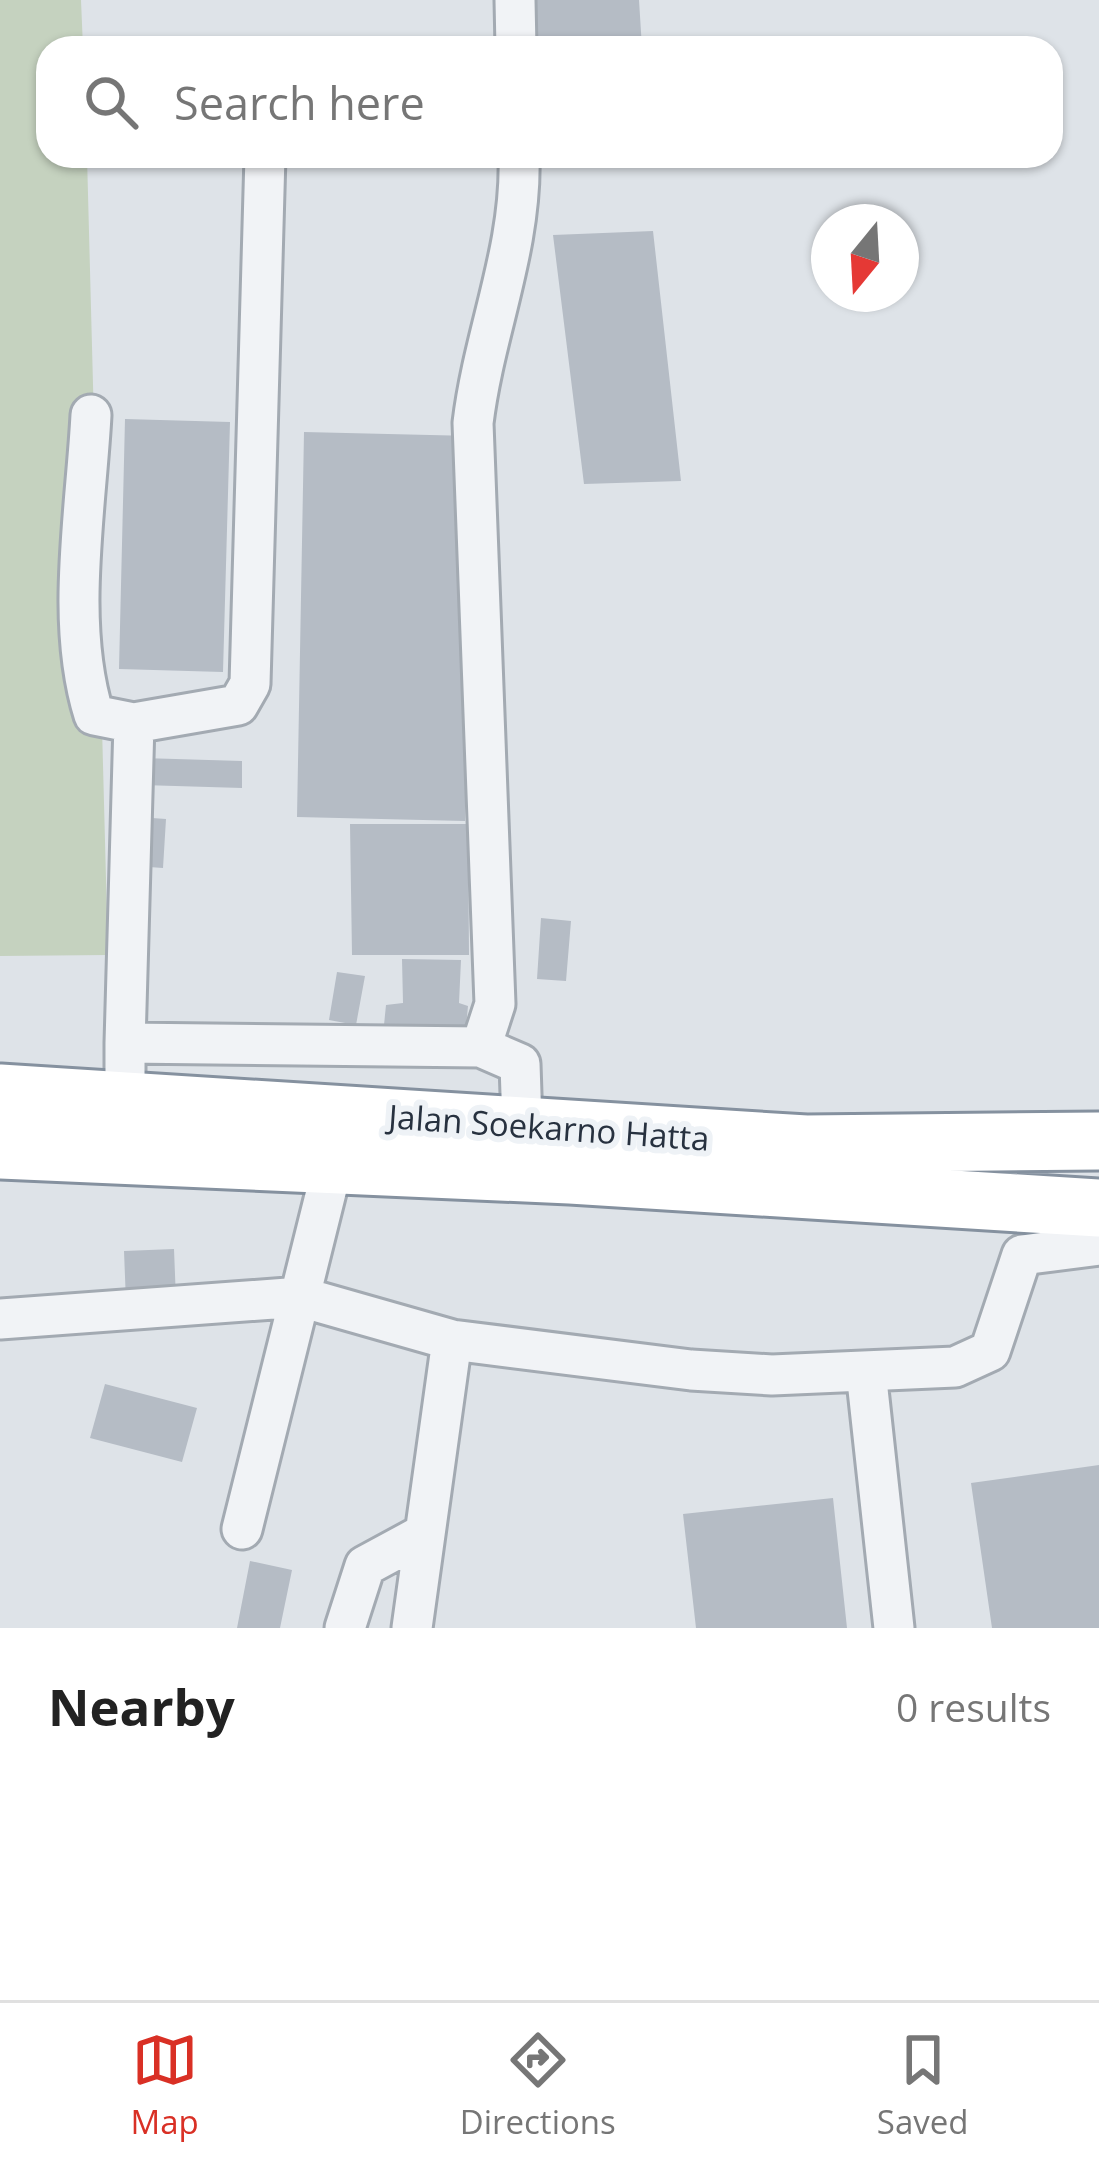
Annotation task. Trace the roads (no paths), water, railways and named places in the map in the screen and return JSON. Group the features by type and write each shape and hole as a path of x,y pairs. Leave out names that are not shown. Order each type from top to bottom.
{"highway":[{"name":"Jalan Soekarno Hatta","path":"0,1094 806,1144 1099,1141"},
{"name":"Jalan Soekarno Hatta","path":"0,1150 1099,1208"}],"lane":[{"path":"514,0 516,36"},
{"path":"91,415 82,585 85,684 96,718 134,723 238,705 250,684 265,168"},
{"path":"481,1047 495,1004 473,423 478,378 516,231 519,168"},
{"path":"125,1100 134,723"},
{"path":"125,1043 481,1047 520,1064 522,1124"},
{"path":"242,1529 333,1164"},
{"path":"0,1319 301,1298 452,1340 711,1371 955,1367 977,1360 998,1338 1022,1255 1099,1245"},
{"path":"412,1628 452,1340"},
{"path":"866,1371 894,1628"},
{"path":"345,1628 365,1566 424,1534"}]}
